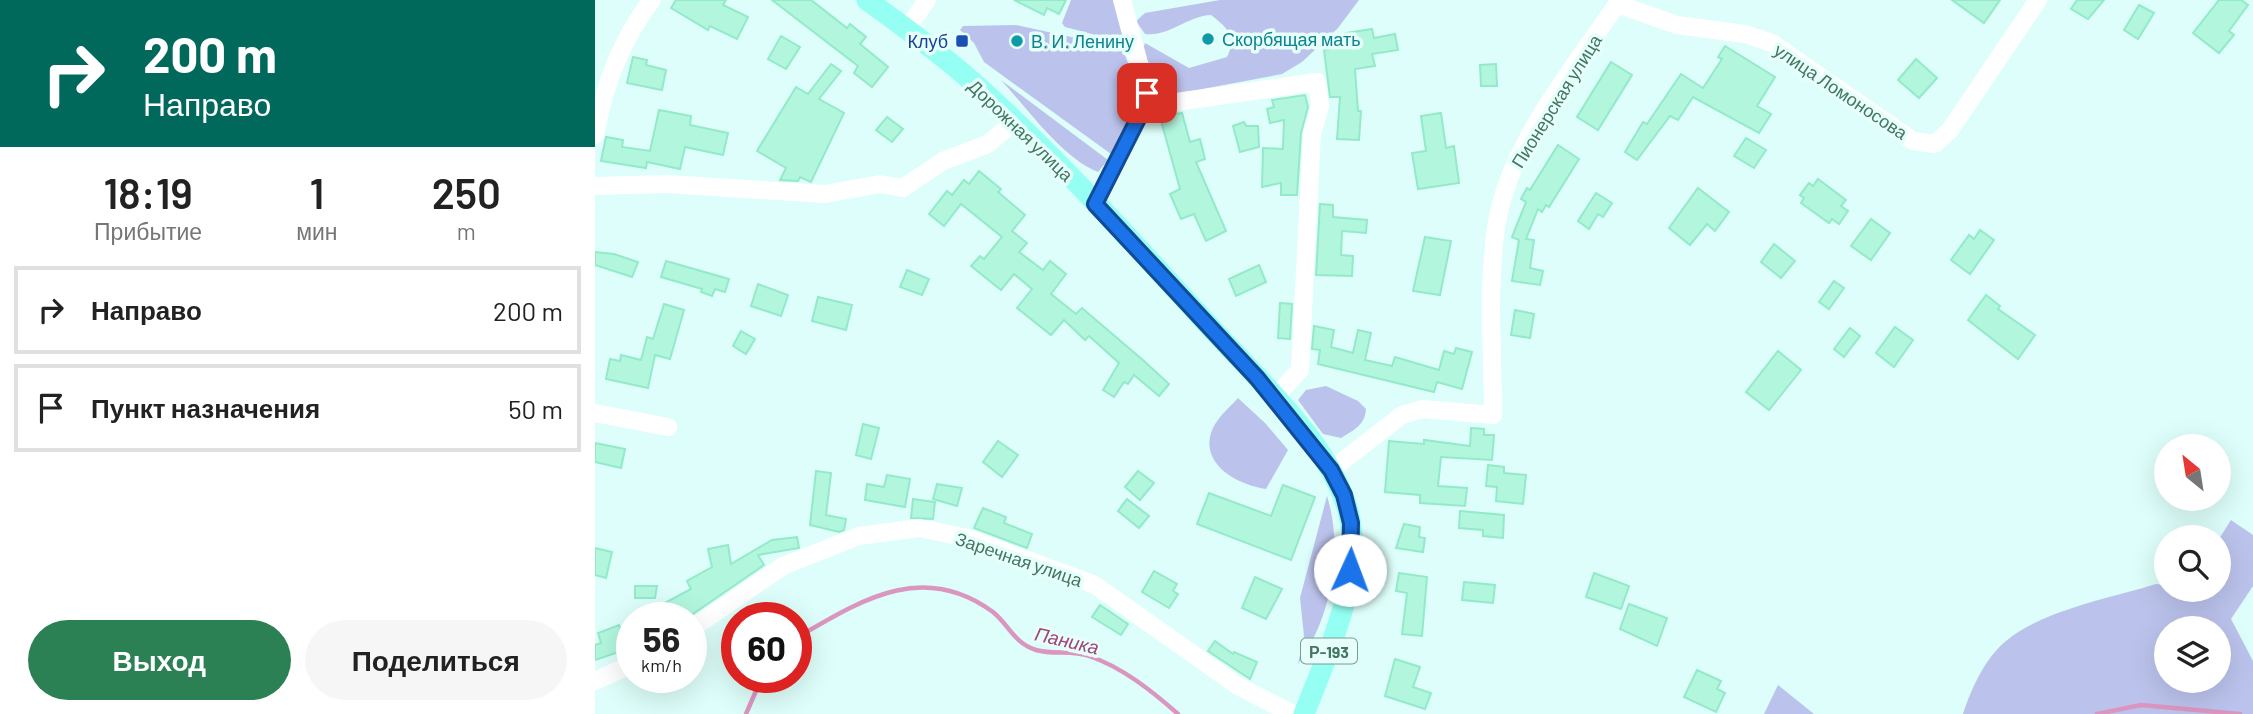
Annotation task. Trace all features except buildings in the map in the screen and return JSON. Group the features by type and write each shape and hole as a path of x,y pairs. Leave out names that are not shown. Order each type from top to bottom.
{"main road":[{"name":"Дорожная улица","path":"867,0 907,29 1015,121 1274,398 1331,470 1344,495 1351,523 1348,586 1329,651 1304,714"}],"street":[{"path":"595,135 601,103 616,59 652,0"},
{"path":"907,29 927,0"},
{"path":"1095,204 1146,103 1147,93 1122,0"},
{"name":"улица Ломоносова","path":"1619,2 1677,25 1745,34 1772,43 1913,141 1935,144 1950,130 2038,0"},
{"name":"Пионерская улица","path":"1331,470 1402,415 1423,409 1493,415 1493,263 1496,226 1510,176 1555,97 1619,2"},
{"path":"1146,103 1162,104 1317,82 1320,106 1312,134 1300,370 1274,398"},
{"path":"595,186 667,184 825,194 880,184 903,188 943,161 988,144 1015,121"},
{"path":"595,413 668,427"},
{"name":"Заречная улица","path":"707,618 783,566 859,536 919,528 968,538 1095,585 1238,686 1293,714"},
{"path":"595,681 616,671"}],"shaded area":[{"path":"1071,0 1114,0 1126,32 1115,40 1065,27 1062,23"},
{"path":"1220,0 1359,0 1338,28 1302,62 1282,74 1160,97 1156,94 1151,67 1142,51 1145,43 1189,68 1227,57 1231,38 1226,28 1211,15 1154,34 1145,34 1136,21 1145,13"},
{"path":"1016,25 1122,48 1133,80 1134,102 1111,154 984,62 974,43 960,30 963,26"},
{"path":"1001,80 1108,160 1098,172 1071,156 1058,144"},
{"path":"1326,386 1358,401 1366,409 1361,423 1341,438 1323,434 1298,400 1306,390"},
{"path":"1238,398 1265,423 1288,450 1266,489 1232,477 1215,462 1210,452 1209,441 1213,428"},
{"path":"1327,496 1334,539 1331,583 1319,626 1298,664 1304,636 1300,598"},
{"path":"2231,520 2253,535 2253,586 2231,619 2253,661 2253,714 1963,714 1985,665 1998,648 2021,630 2078,606 2154,585 2154,602 2231,602 2231,525 2228,525"},
{"path":"1778,685 1814,714 1764,714"}],"waterway":[{"name":"Паника","path":"812,629 844,611 892,592 916,588 941,589 967,597 993,612 1028,647 1042,651 1083,654 1113,666 1147,688 1178,714"},
{"name":"Паника","path":"746,714 755,693"},
{"path":"2097,714 2141,705 2240,714"}],"place":[{"name":"Скорбящая мать","path":"1208,39"},
{"name":"Клуб","path":"962,41"},
{"name":"В. И. Ленину","path":"1017,41"}],"route":[{"path":"1147,93 1146,103 1095,204 1257,378 1304,433 1331,470 1344,495 1351,523 1350,570"}]}
